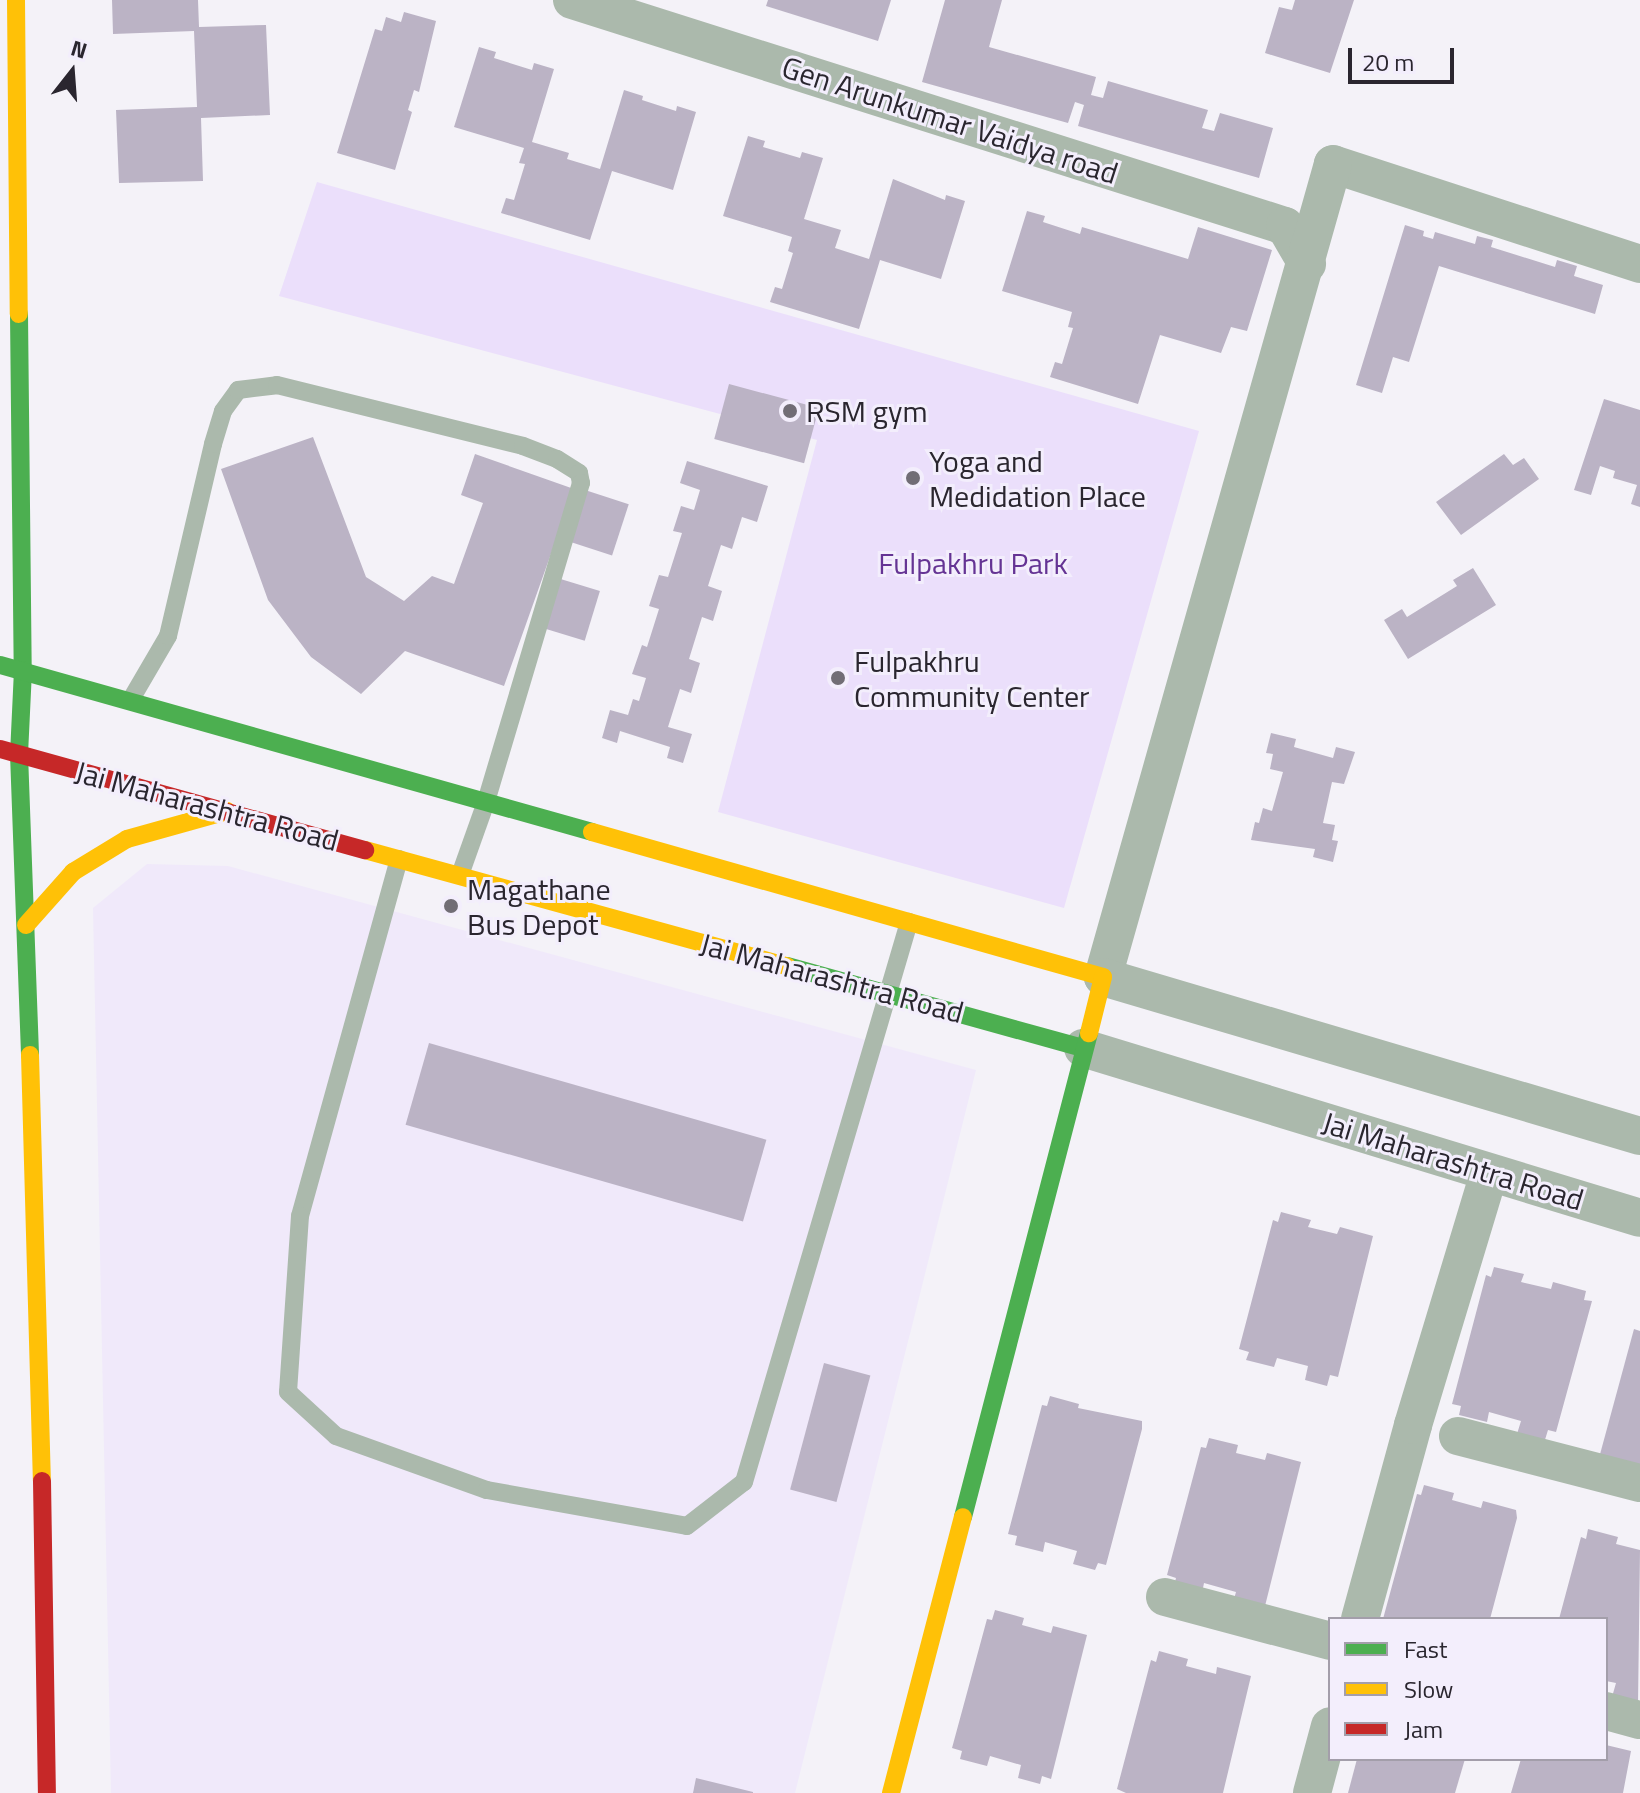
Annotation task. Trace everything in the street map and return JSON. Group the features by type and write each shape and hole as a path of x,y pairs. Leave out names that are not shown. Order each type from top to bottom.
{"main road":[{"path":"16,0 8,30 23,670 19,754 40,1350 47,1793"},
{"path":"0,665 1103,977 891,1793"},
{"name":"Jai Maharashtra Road","path":"0,749 1083,1048"},
{"path":"26,925 73,872 127,839 227,811"}],"street":[{"name":"Gen Arunkumar Vaidya road","path":"572,0 1285,226 1307,264"},
{"path":"1640,264 1333,164 1103,977 1640,1136"},
{"name":"Jai Maharashtra Road","path":"1083,1048 1640,1218"},
{"path":"1361,1617 1413,1425 1489,1173"},
{"path":"1458,1436 1640,1483"},
{"path":"1165,1597 1328,1640"},
{"path":"1608,1712 1640,1720"},
{"path":"1312,1793 1328,1733"}],"lane":[{"path":"130,701 168,636 213,444 223,411 238,390 277,385 523,446 579,473 581,483 486,802 460,875"},
{"path":"399,859 300,1216 288,1392 336,1436 487,1490 687,1526 744,1482 909,922"}],"shaded area":[{"path":"147,864 228,866 976,1070 795,1793 111,1793 93,908"}],"green space":[{"name":"Fulpakhru Park","path":"317,182 1199,431 1064,908 718,812 817,440 279,296"}],"building":[{"path":"112,0 198,0 199,27 266,25 270,115 201,118 203,181 119,183 116,110 197,107 194,31 113,34"},
{"path":"768,0 891,0 878,41 766,6"},
{"path":"945,0 1002,0 989,47 1096,77 1091,95 1103,98 1108,81 1208,110 1202,128 1214,131 1220,113 1273,128 1259,178 1078,126 1084,105 1075,102 1068,123 922,82"},
{"path":"1295,0 1354,0 1330,73 1265,53 1279,7 1292,10"},
{"path":"404,12 436,21 419,92 414,90 408,110 412,112 395,170 337,153 375,29 382,31 386,17 401,22"},
{"path":"479,47 496,52 494,58 532,70 534,63 554,69 532,142 569,153 567,159 600,169 624,90 643,96 642,100 676,111 677,106 696,112 673,190 612,171 590,240 501,213 506,198 514,200 525,164 519,163 524,148 454,127"},
{"path":"748,136 765,141 763,147 800,158 802,152 823,158 804,219 841,230 835,248 869,259 893,179 945,200 946,195 965,201 941,279 880,260 859,329 770,302 775,287 782,289 793,253 788,251 792,237 723,216"},
{"path":"1027,211 1045,216 1043,222 1080,234 1082,227 1188,259 1198,227 1272,250 1247,331 1231,327 1221,353 1160,335 1138,404 1050,377 1055,362 1062,364 1073,328 1068,327 1072,312 1002,291"},
{"path":"1405,225 1424,231 1423,236 1433,239 1435,232 1475,244 1477,236 1493,240 1491,247 1555,267 1557,260 1577,266 1574,276 1603,285 1595,314 1439,266 1409,362 1393,357 1382,393 1356,385"},
{"path":"729,384 819,408 804,463 714,439"},
{"path":"1604,399 1640,410 1640,507 1631,504 1637,485 1613,478 1615,471 1600,466 1591,495 1574,490"},
{"path":"313,437 366,577 404,601 432,576 454,584 483,503 461,495 475,454 574,489 504,686 405,651 361,694 311,657 268,600 221,469"},
{"path":"1504,454 1513,465 1524,458 1539,479 1461,535 1436,502"},
{"path":"687,461 768,486 757,522 742,517 732,549 721,545 708,586 722,591 713,621 702,617 689,659 700,663 691,693 680,689 668,727 692,734 683,763 667,758 670,747 620,731 617,743 602,738 610,710 628,715 633,699 639,701 646,678 632,674 642,645 647,647 659,609 649,606 659,575 668,577 682,533 673,531 681,506 694,510 700,490 680,483"},
{"path":"585,490 629,504 612,556 568,541"},
{"path":"1473,568 1496,605 1408,659 1384,620 1402,609 1407,617 1457,586 1453,580"},
{"path":"554,577 600,591 585,641 539,627"},
{"path":"1271,733 1296,739 1294,747 1333,758 1336,747 1355,752 1344,784 1332,782 1323,823 1335,825 1332,840 1338,841 1333,862 1313,857 1315,849 1251,840 1255,822 1259,823 1263,808 1272,811 1283,772 1270,769 1273,754 1266,753"},
{"path":"429,1043 766,1140 743,1221 406,1125"},
{"path":"1281,1212 1311,1220 1308,1227 1337,1234 1340,1227 1373,1236 1338,1377 1330,1375 1327,1386 1305,1380 1308,1366 1277,1358 1274,1367 1246,1360 1249,1352 1239,1349 1273,1220 1278,1222"},
{"path":"1494,1267 1524,1274 1521,1282 1551,1289 1553,1282 1586,1291 1584,1300 1592,1301 1556,1432 1548,1430 1544,1443 1517,1434 1521,1421 1489,1412 1487,1422 1459,1415 1461,1406 1452,1404 1486,1275 1491,1277"},
{"path":"1634,1329 1640,1331 1640,1468 1599,1458"},
{"path":"824,1363 870,1375 836,1502 790,1490"},
{"path":"1050,1396 1079,1404 1078,1408 1142,1421 1106,1565 1098,1563 1095,1570 1073,1564 1077,1551 1045,1542 1043,1552 1015,1545 1017,1536 1008,1534 1042,1405 1047,1406"},
{"path":"1209,1438 1238,1445 1236,1453 1265,1460 1267,1453 1301,1462 1265,1606 1232,1606 1236,1592 1204,1583 1202,1593 1174,1586 1176,1578 1167,1575 1201,1447 1206,1448"},
{"path":"1424,1485 1454,1493 1452,1500 1481,1508 1483,1501 1516,1510 1517,1518 1491,1617 1384,1617 1417,1494 1421,1495"},
{"path":"1588,1529 1618,1537 1616,1544 1640,1550 1638,1705 1612,1697 1616,1683 1608,1681 1608,1617 1560,1617 1581,1537 1586,1539"},
{"path":"995,1610 1024,1618 1022,1625 1051,1633 1053,1626 1087,1635 1051,1779 1042,1776 1040,1784 1018,1778 1021,1765 990,1756 987,1766 960,1759 962,1751 952,1748 987,1619 992,1620"},
{"path":"1159,1651 1188,1659 1186,1666 1216,1674 1217,1667 1251,1676 1223,1793 1126,1793 1117,1789 1151,1660 1156,1662"},
{"path":"1608,1745 1631,1751 1623,1793 1511,1793 1520,1761 1608,1761"},
{"path":"1356,1761 1464,1761 1455,1793 1348,1793"},
{"path":"696,1778 753,1792 753,1793 693,1793"}],"traffic: fast":[{"path":"19,314 23,670 19,754 30,1055"},
{"path":"0,665 592,832"},
{"path":"787,966 1083,1048"},
{"path":"963,1517 1089,1033"}],"traffic: slow":[{"path":"16,0 19,314"},
{"path":"26,925 73,872 127,839 227,811"},
{"path":"592,832 1103,977 1089,1033"},
{"path":"365,850 787,966"},
{"path":"30,1055 42,1481"},
{"path":"891,1793 963,1517"}],"traffic: jam":[{"path":"0,749 365,850"},
{"path":"42,1481 47,1793"}],"place":[{"name":"RSM gym","path":"790,411"},
{"name":"Yoga and Medidation Place","path":"913,478"},
{"name":"Fulpakhru Community Center","path":"838,678"},
{"name":"Magathane Bus Depot","path":"451,906"}]}
